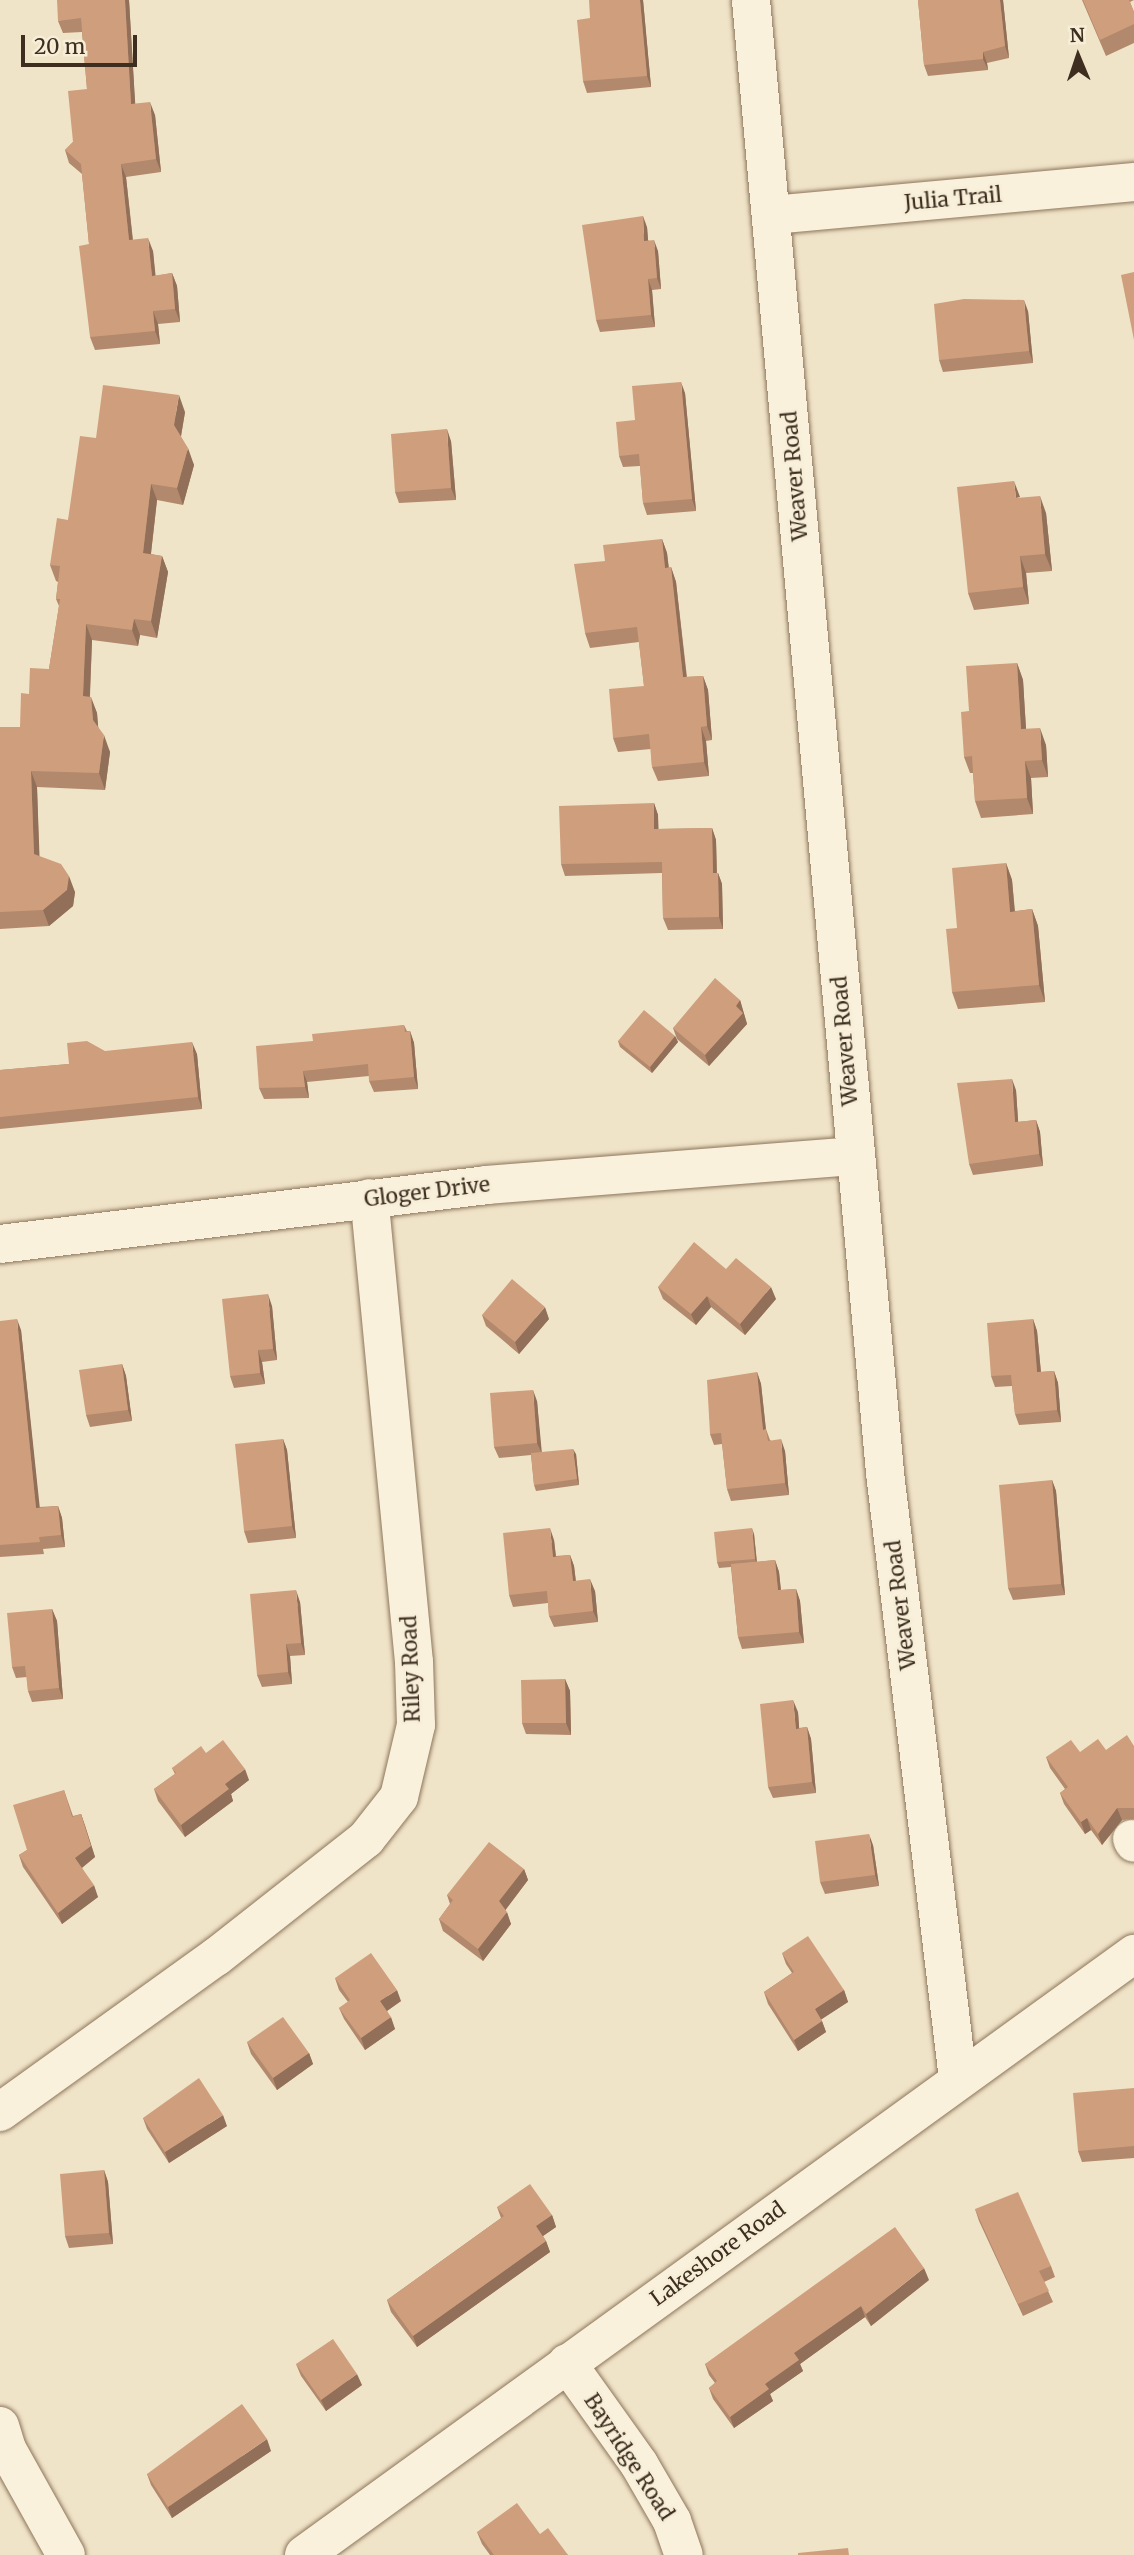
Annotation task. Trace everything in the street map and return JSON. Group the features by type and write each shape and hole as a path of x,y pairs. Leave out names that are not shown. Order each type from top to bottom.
{"street":[{"name":"Weaver Road","path":"751,0 885,1473 958,2079"},
{"name":"Julia Trail","path":"772,215 1134,182"},
{"name":"Gloger Drive","path":"0,1244 369,1198 856,1156"},
{"name":"Riley Road","path":"0,2112 216,1956 366,1839 399,1797 416,1725 414,1662 369,1198"},
{"name":"Lakeshore Road","path":"304,2555 1134,1954"},
{"name":"Bayridge Road","path":"567,2363 639,2464 672,2521 684,2555"},
{"path":"0,2426 7,2449 66,2555"}],"building":[{"path":"57,0 125,0 131,104 150,102 156,159 121,164 129,240 148,238 152,276 172,273 175,309 153,311 155,331 90,337 79,246 89,244 81,164 65,150 73,142 68,91 87,89 81,18 58,21"},
{"path":"589,0 640,0 647,76 583,81 577,20 590,18"},
{"path":"918,0 1000,0 1005,46 983,52 983,59 924,65"},
{"path":"1083,0 1129,0 1134,12 1134,24 1100,40"},
{"path":"643,216 644,241 654,240 657,278 648,279 651,315 596,320 582,225"},
{"path":"1134,272 1134,340 1121,275"},
{"path":"964,299 1024,300 1029,351 939,360 934,304"},
{"path":"681,382 692,499 643,503 639,454 619,456 616,422 635,420 632,386"},
{"path":"103,385 179,395 174,425 188,448 177,488 151,484 143,553 162,556 151,621 134,619 132,630 86,624 83,696 91,697 93,720 104,735 99,773 31,771 34,854 61,864 69,876 67,890 43,910 0,912 0,727 20,727 21,693 29,694 30,668 49,669 60,599 56,599 60,566 50,565 57,518 68,520 80,436 96,438"},
{"path":"447,429 451,488 395,492 391,434"},
{"path":"1014,481 1016,498 1040,496 1045,554 1020,556 1023,587 968,593 957,487"},
{"path":"662,539 665,568 671,567 683,677 703,676 707,726 701,727 704,762 652,767 649,734 613,738 609,689 644,686 637,627 585,633 574,564 605,561 603,545"},
{"path":"1017,663 1021,729 1040,728 1042,760 1025,761 1027,798 975,801 972,756 964,757 961,712 969,711 966,666"},
{"path":"654,803 654,829 712,828 713,873 718,873 719,917 663,918 662,862 561,864 559,806"},
{"path":"1006,863 1010,912 1032,909 1039,985 952,992 946,929 957,928 952,868"},
{"path":"715,978 740,1000 736,1006 743,1013 705,1055 673,1028"},
{"path":"644,1010 675,1036 650,1067 618,1041"},
{"path":"404,1025 405,1032 410,1031 414,1077 369,1081 368,1064 303,1071 305,1087 259,1088 256,1046 313,1041 312,1034"},
{"path":"87,1041 105,1051 192,1042 198,1097 0,1117 0,1070 69,1064 67,1043"},
{"path":"1012,1079 1015,1122 1036,1120 1039,1154 969,1164 957,1083"},
{"path":"694,1242 726,1269 736,1258 771,1287 740,1324 707,1296 691,1314 658,1287"},
{"path":"512,1279 545,1307 515,1342 482,1315"},
{"path":"268,1294 273,1349 258,1350 260,1373 230,1376 222,1299"},
{"path":"17,1319 36,1508 58,1506 61,1535 39,1537 40,1542 0,1545 0,1321"},
{"path":"1033,1319 1037,1372 1054,1371 1057,1410 1015,1414 1011,1375 991,1376 987,1323"},
{"path":"122,1364 128,1410 86,1415 79,1370"},
{"path":"757,1372 763,1430 766,1429 768,1441 781,1439 785,1483 727,1489 721,1433 710,1434 707,1380"},
{"path":"533,1390 537,1443 494,1447 490,1393"},
{"path":"283,1439 292,1526 244,1531 235,1444"},
{"path":"573,1449 577,1479 534,1485 531,1453"},
{"path":"1052,1480 1061,1584 1008,1588 999,1485"},
{"path":"550,1528 553,1557 570,1555 573,1581 590,1579 593,1611 549,1616 547,1591 509,1595 503,1533"},
{"path":"752,1528 755,1559 717,1562 714,1532"},
{"path":"775,1560 778,1590 796,1589 799,1632 738,1637 731,1564"},
{"path":"296,1590 301,1643 286,1644 288,1672 257,1675 250,1594"},
{"path":"52,1609 59,1688 28,1691 25,1666 12,1667 7,1613"},
{"path":"565,1679 566,1723 522,1723 521,1680"},
{"path":"793,1700 796,1729 807,1727 812,1782 768,1787 760,1704"},
{"path":"1127,1735 1134,1746 1134,1808 1117,1808 1098,1834 1087,1818 1081,1822 1060,1793 1068,1787 1046,1757 1071,1740 1080,1752 1098,1739 1106,1750"},
{"path":"223,1740 245,1769 225,1784 229,1789 181,1825 154,1789 176,1773 172,1768 201,1746 206,1753"},
{"path":"64,1790 72,1817 81,1814 91,1846 75,1858 94,1885 58,1913 19,1855 27,1850 13,1805"},
{"path":"869,1834 875,1875 820,1882 815,1841"},
{"path":"489,1842 524,1869 499,1901 507,1912 478,1949 439,1919 453,1900 447,1895"},
{"path":"808,1936 844,1990 815,2009 822,2021 794,2040 764,1992 794,1972 782,1953"},
{"path":"371,1953 397,1990 380,2001 391,2017 361,2038 339,2008 350,2000 335,1978"},
{"path":"283,2017 309,2053 273,2078 247,2042"},
{"path":"199,2078 223,2115 165,2152 143,2118"},
{"path":"1134,2088 1134,2146 1078,2151 1073,2093"},
{"path":"104,2170 109,2233 65,2236 60,2174"},
{"path":"530,2184 552,2215 536,2226 546,2241 413,2336 387,2300 504,2216 497,2207"},
{"path":"1018,2192 1051,2266 1039,2271 1049,2291 1018,2304 975,2209"},
{"path":"895,2227 924,2268 866,2314 861,2306 794,2353 799,2360 765,2384 769,2389 730,2417 709,2388 717,2381 705,2364"},
{"path":"333,2339 357,2374 321,2400 296,2364"},
{"path":"242,2404 267,2439 168,2507 147,2474"},
{"path":"517,2503 540,2534 548,2528 568,2555 494,2555 477,2532"},
{"path":"848,2548 849,2555 798,2555 798,2553"}]}
